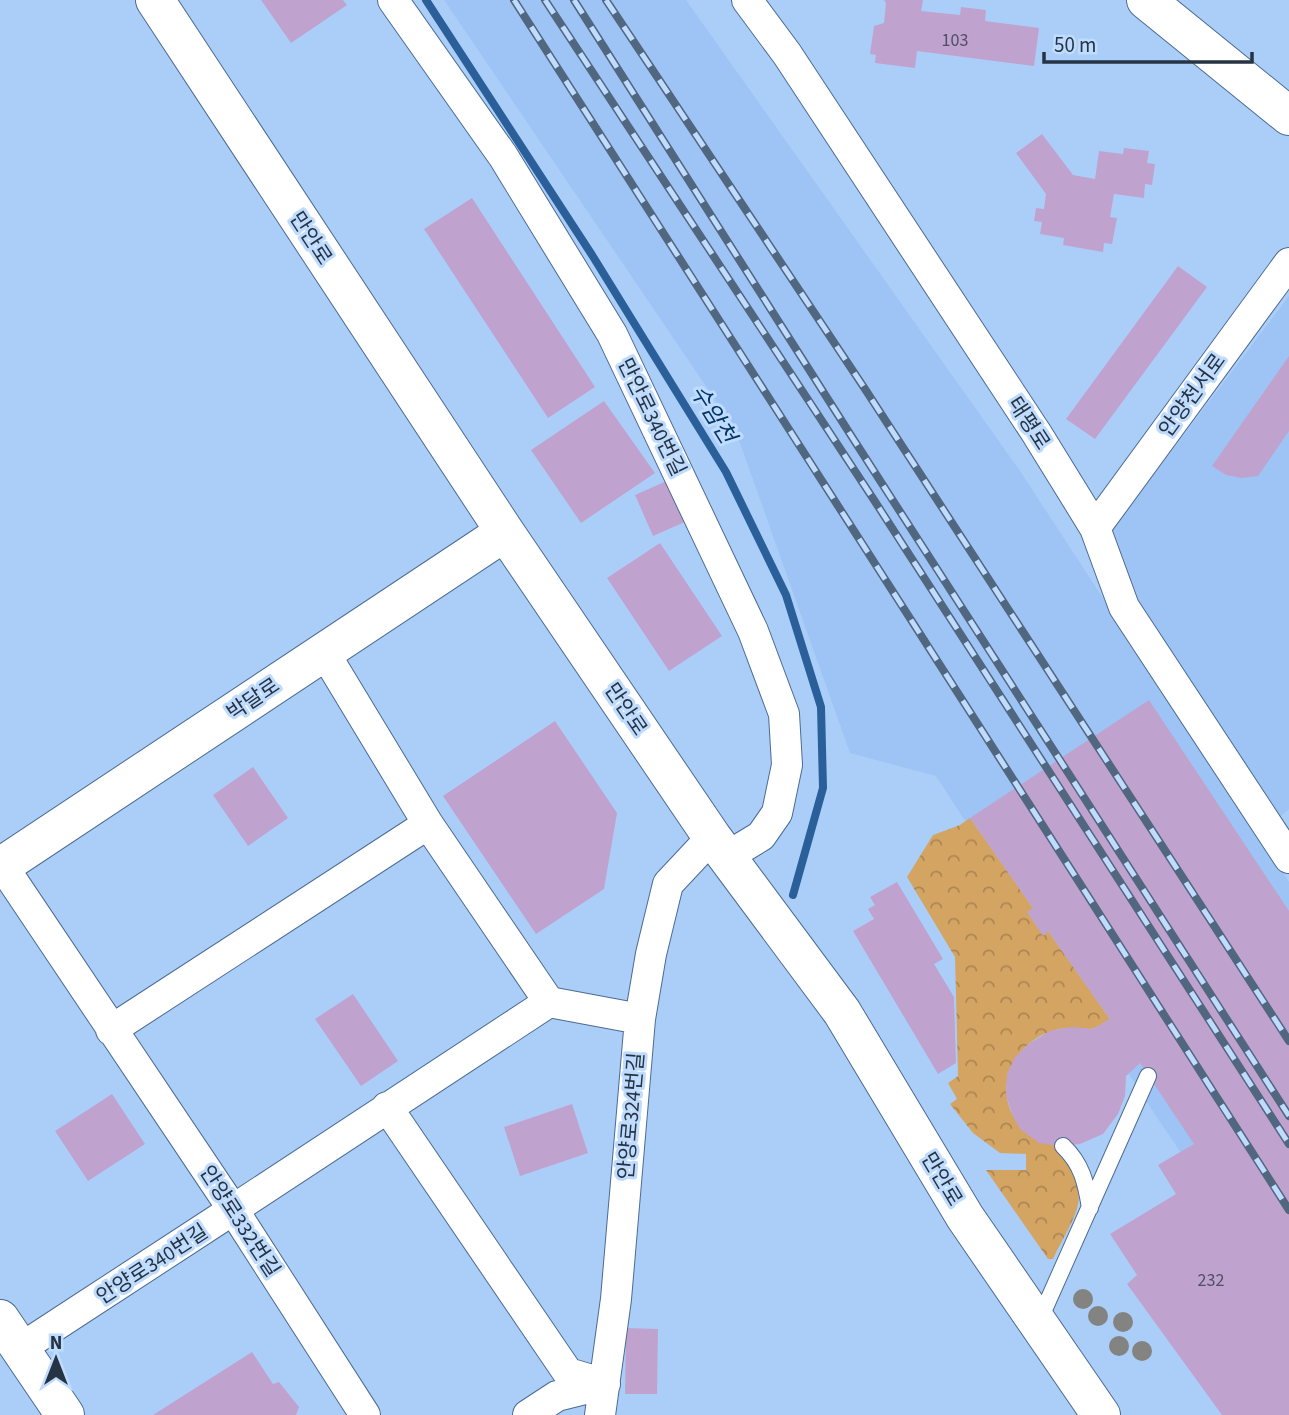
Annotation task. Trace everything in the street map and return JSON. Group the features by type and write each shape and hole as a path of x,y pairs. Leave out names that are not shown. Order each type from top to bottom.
{"street":[{"name":"만안로","path":"155,0 505,531 720,847 842,1012 965,1217 1101,1415"},
{"name":"만안로340번길","path":"393,0 503,156 612,334 753,631 784,714 787,765 777,813 761,836 720,847"},
{"name":"태평로","path":"747,0 788,54 1023,413 1095,528 1124,607 1289,858"},
{"path":"1146,0 1289,116"},
{"name":"안양천서로","path":"1095,528 1289,262"},
{"name":"박달로","path":"1,865 505,531"},
{"path":"324,652 428,824 549,1002 639,1020"},
{"path":"111,1030 428,824"},
{"name":"안양로324번길","path":"600,1415 616,1298 639,1020 651,954 668,884 720,847"},
{"name":"안양로332번길","path":"1,865 234,1211 365,1415"},
{"name":"안양로340번길","path":"10,1333 234,1211 549,1002"},
{"path":"387,1107 568,1373 605,1384"},
{"path":"10,1333 65,1415"},
{"path":"528,1415 557,1396 605,1384"}],"lane":[{"path":"1038,1323 1148,1076"},
{"path":"1063,1146 1073,1156 1086,1179 1090,1208"}],"shaded area":[{"path":"444,0 686,0 1020,471 1289,882 1289,1312 1156,1116 936,776 850,753 735,429"},
{"path":"1289,296 1289,809 1280,817 1126,585 1105,539"}],"green space":[{"path":"970,818 1033,908 1044,935 1048,931 1110,1019 1091,1029 1062,1029 1040,1036 1017,1056 1009,1071 1006,1087 1008,1103 1014,1117 1024,1130 1055,1145 1075,1178 1078,1190 1075,1214 1053,1259 1048,1259 986,1170 1026,1170 1026,1154 1000,1153 973,1133 950,1104 957,1099 948,1083 958,1076 955,957 907,877 933,835 960,825"}],"building":[{"path":"261,0 343,0 347,5 291,43"},
{"path":"884,0 923,0 921,11 960,15 961,7 986,10 985,21 1039,28 1034,66 917,51 915,68 875,63 876,55 870,54 874,26 884,23"},
{"path":"1042,134 1073,175 1095,179 1099,151 1123,154 1124,148 1149,151 1147,163 1155,164 1152,185 1145,184 1144,198 1114,194 1110,217 1117,218 1112,244 1104,243 1103,252 1063,245 1064,238 1040,234 1042,222 1034,221 1036,208 1044,209 1046,194 1016,153"},
{"path":"472,198 595,387 548,418 424,229"},
{"path":"1178,266 1207,287 1095,439 1066,419"},
{"path":"1289,356 1289,431 1258,476 1242,478 1226,475 1212,466"},
{"path":"604,401 655,473 581,523 531,450"},
{"path":"669,480 687,521 653,536 635,495"},
{"path":"660,543 722,636 669,671 607,578"},
{"path":"1149,700 1289,911 1289,1415 1222,1415 1127,1284 1137,1275 1110,1234 1176,1194 1158,1165 1194,1144 1140,1063 1126,1076 1125,1096 1118,1114 1103,1134 1080,1144 1059,1146 1039,1143 1020,1129 1006,1095 1007,1074 1015,1057 1030,1043 1050,1031 1072,1027 1093,1029 1110,1019 1048,931 1043,936 1027,912 1033,908 970,818"},
{"path":"555,721 617,813 604,889 536,934 443,796"},
{"path":"253,767 288,818 248,846 213,795"},
{"path":"897,882 943,959 934,964 954,997 956,1063 938,1074 853,931 874,919 868,909 875,905 870,897"},
{"path":"353,994 398,1061 361,1086 315,1019"},
{"path":"112,1094 145,1144 88,1181 55,1131"},
{"path":"572,1104 588,1153 520,1176 504,1127"},
{"path":"626,1328 658,1329 657,1394 625,1394"},
{"path":"252,1352 273,1384 279,1382 299,1407 296,1415 153,1415"}],"waterway":[{"name":"수암천","path":"426,0 592,255 726,472 786,595 821,707 823,788 793,895"}],"railway":[{"path":"514,0 1289,1210"},
{"path":"545,0 874,500 1289,1144"},
{"path":"574,0 1289,1116"},
{"path":"606,0 865,389 1289,1041"}]}
